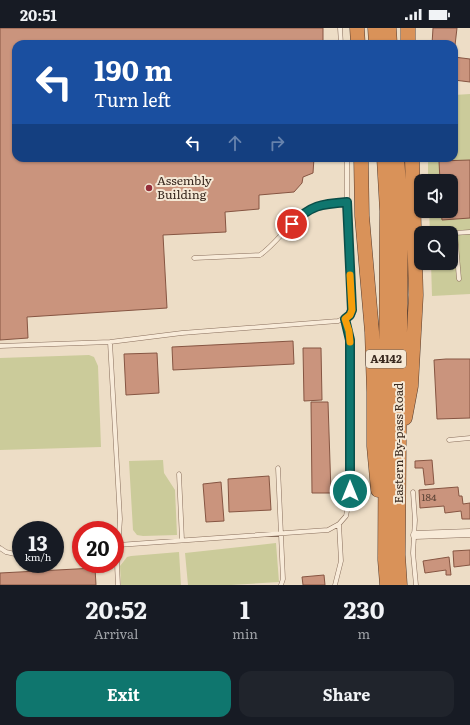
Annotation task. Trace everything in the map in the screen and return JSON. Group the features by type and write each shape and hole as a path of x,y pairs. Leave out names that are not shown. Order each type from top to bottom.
{"highway":[{"path":"358,28 358,40"},
{"path":"375,28 376,40"},
{"path":"389,28 390,40"},
{"path":"408,28 408,40"},
{"path":"361,162 362,216 372,332 375,468 385,560"},
{"name":"Eastern By-pass Road","path":"384,162 387,211 385,560 387,585"},
{"name":"Eastern By-pass Road","path":"397,162 401,211 398,556 400,585"},
{"path":"399,437 407,413 411,386 416,294 412,162"}],"street":[{"path":"415,535 470,533"}],"lane":[{"path":"340,28 341,40"},
{"path":"0,346 110,342 147,337 345,319 350,315 352,310 347,202 347,162"},
{"path":"194,258 260,254 302,215 312,208 326,204 347,202"},
{"path":"459,280 455,233 470,232"},
{"path":"124,545 328,530 339,524 346,516 350,491 350,340 345,319"},
{"path":"110,342 120,521"},
{"path":"449,440 470,438"},
{"path":"278,468 283,579 281,585"},
{"path":"179,474 182,540"},
{"path":"413,492 415,535 413,553 416,585"},
{"path":"335,585 341,561 339,524"},
{"path":"0,548 6,552 12,553"},
{"path":"117,573 118,585"}],"green space":[{"path":"470,94 470,294 432,296 431,270 458,270 458,226 430,226 429,218 458,218 458,174 428,174 428,162 458,162 458,95"},
{"path":"89,355 94,357 98,366 101,447 0,450 0,358"},
{"path":"163,460 164,473 175,490 177,535 137,535 133,530 129,461"},
{"path":"276,543 279,582 231,585 188,585 185,553"},
{"path":"179,552 181,585 121,585 120,573 124,573 124,561 127,557"}],"building":[{"name":"Assembly Building","path":"0,28 323,28 323,40 12,40 12,162 314,162 313,173 303,177 302,183 294,192 259,195 259,209 225,212 226,232 163,235 167,308 27,317 28,338 0,340"},
{"path":"433,28 457,28 456,40 432,40"},
{"path":"458,58 470,59 470,82 458,80"},
{"path":"458,160 470,160 470,218 442,220 442,218 458,218 458,174 440,174 439,162 458,162"},
{"path":"293,341 294,364 173,370 172,347"},
{"path":"303,348 321,348 322,400 304,401"},
{"path":"157,353 159,393 126,395 124,354"},
{"path":"470,359 470,418 437,419 434,360"},
{"path":"311,402 328,402 331,493 312,493"},
{"path":"432,460 434,484 425,485 423,468 415,468 415,461"},
{"path":"269,476 271,510 229,512 228,479"},
{"path":"221,482 224,521 206,522 203,484"},
{"path":"458,487 459,496 462,496 463,504 470,503 470,519 462,519 461,511 445,513 444,506 420,508 419,490"},
{"path":"470,550 470,565 454,567 453,551"},
{"path":"449,557 451,575 446,575 446,570 425,573 423,561"},
{"path":"72,569 72,573 95,573 96,585 0,585 0,573 64,573 64,570"},
{"path":"324,575 325,585 303,585 302,577"}],"slow traffic":[{"path":"350,275 352,310 350,315 345,319 349,331 350,342"}],"place":[{"name":"Assembly Building","path":"149,188"}],"route":[{"path":"292,224 312,208 326,204 347,202 352,310 350,315 345,319 350,340 350,491"}]}
